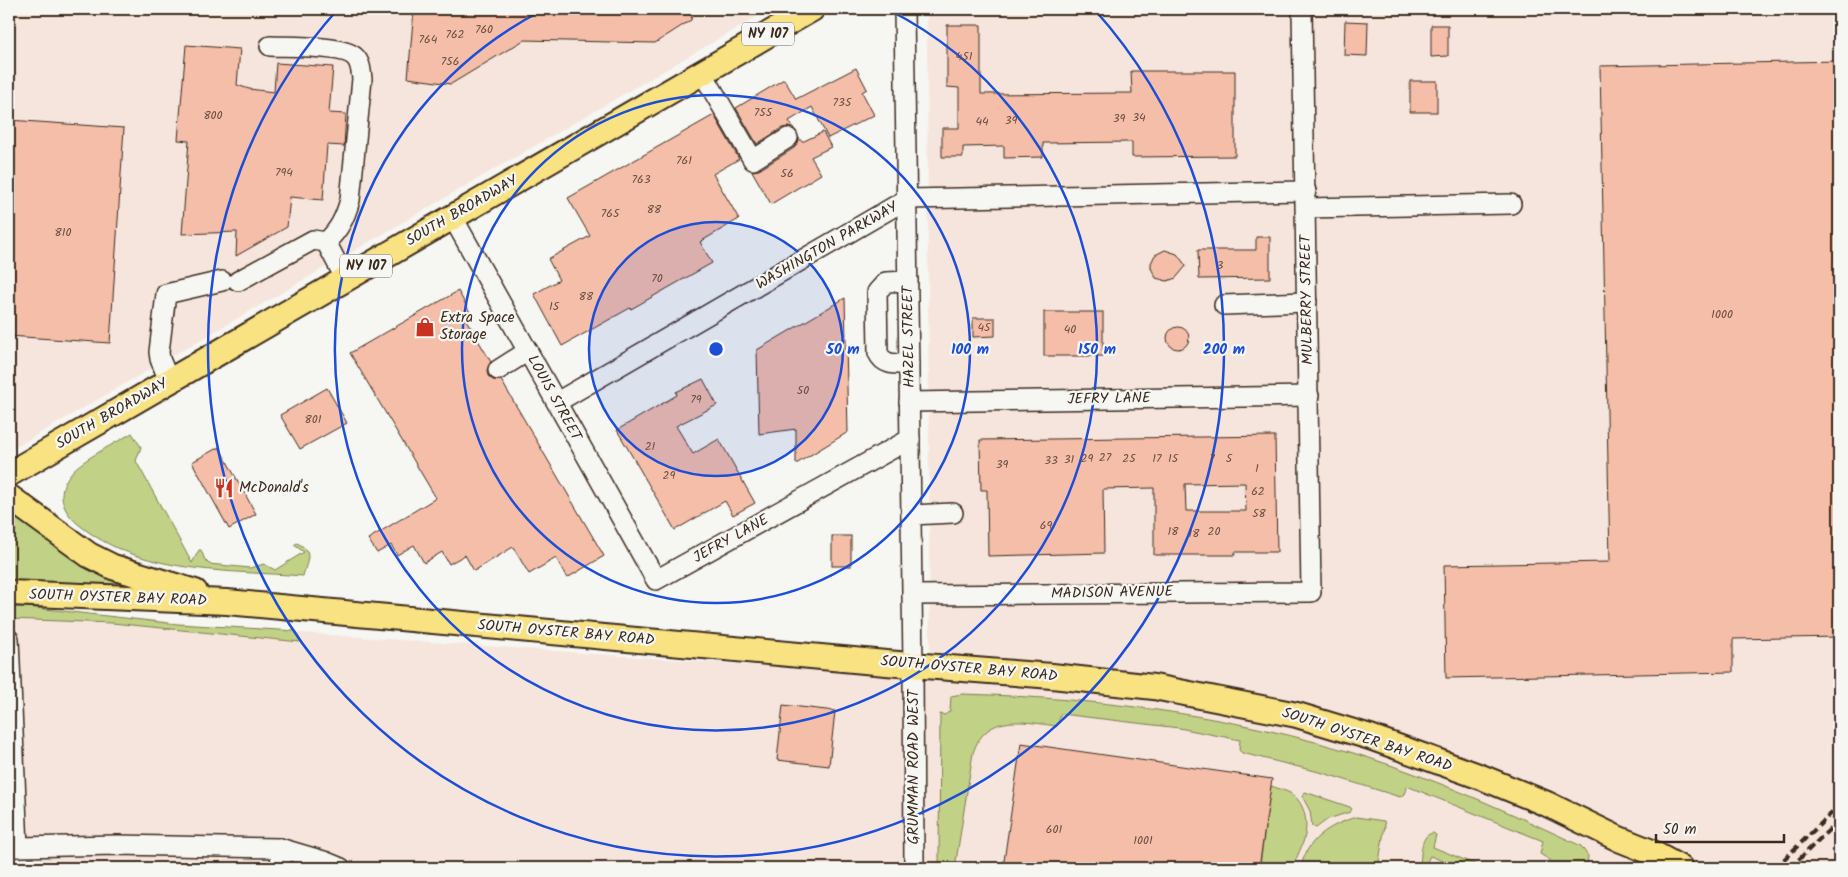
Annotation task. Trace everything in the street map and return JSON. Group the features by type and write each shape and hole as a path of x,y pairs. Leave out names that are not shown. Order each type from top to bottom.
{"main road":[{"name":"SOUTH BROADWAY","path":"9,474 812,9"},
{"name":"SOUTH OYSTER BAY ROAD","path":"9,497 89,555 113,567 228,602"},
{"name":"SOUTH OYSTER BAY ROAD","path":"9,593 228,602 1052,676 1154,687 1297,715 1370,737 1481,777 1547,804 1680,868"}],"street":[{"name":"HAZEL STREET","path":"904,9 913,665"},
{"name":"MULBERRY STREET","path":"1302,9 1311,592"},
{"path":"270,46 340,49 355,56 360,65 362,79 350,200 346,216 341,225 326,242"},
{"path":"702,72 753,160 788,138"},
{"name":"WASHINGTON PARKWAY","path":"557,402 907,199 1306,200 1511,204"},
{"name":"LOUIS STREET","path":"452,216 656,580"},
{"path":"169,381 159,352 166,294 230,281 313,240 326,242"},
{"path":"326,242 345,278"},
{"path":"908,281 886,282 877,292 878,353 880,358 887,364 909,364"},
{"path":"1224,305 1307,302"},
{"path":"878,331 908,331"},
{"path":"498,370 528,351"},
{"name":"JEFRY LANE","path":"909,402 1308,396"},
{"name":"JEFRY LANE","path":"656,580 910,439"},
{"path":"911,515 953,513"},
{"name":"MADISON AVENUE","path":"912,595 1311,592"},
{"path":"9,639 13,847 117,845 280,848 330,866"},
{"name":"GRUMMAN ROAD WEST","path":"913,665 914,868"},
{"path":"280,848 281,868"}],"shaded area":[{"path":"9,9 770,9 9,451"},
{"path":"927,9 1839,9 1839,868 9,868 9,609 20,608 260,630 930,678"}],"green space":[{"path":"132,433 141,447 136,461 192,563 199,550 201,550 209,564 250,568 264,564 275,570 304,552 294,545 297,543 306,549 308,557 303,576 215,570 157,561 129,553 102,541 78,524 67,512 62,499 62,492 67,479 76,467 83,462"},
{"path":"9,510 153,591 9,585"},
{"path":"9,607 28,607 177,624 296,631 300,642 112,623 9,619"},
{"path":"962,694 1017,696 1126,706 1235,723 1341,749 1441,784 1581,846 1588,856 1587,868 1554,868 1550,860 1540,854 1543,841 1407,786 1404,794 1400,797 1323,773 1242,753 1239,750 1240,740 1179,728 1061,714 1057,726 1019,722 1008,723 997,725 987,731 979,740 973,753 955,868 939,868 940,714 945,715 950,711 951,696"},
{"path":"1271,786 1295,796 1304,811 1305,835 1293,868 1276,868 1260,865"},
{"path":"1305,792 1352,809 1350,812 1328,819 1316,828 1312,826 1310,811 1302,796"},
{"path":"1356,817 1384,821 1378,868 1301,868 1308,849 1314,841 1328,829"},
{"path":"1433,833 1436,835 1433,847 1484,868 1460,868 1430,856 1423,866 1420,863 1422,845 1426,837"}],"building":[{"path":"414,9 693,9 691,20 655,43 524,40 451,84 408,78"},
{"path":"1345,21 1368,22 1367,56 1344,55"},
{"path":"947,25 981,25 981,94 1132,93 1131,71 1235,71 1235,156 1132,157 1132,142 1043,143 1043,157 1004,158 1004,146 963,147 963,157 942,157 942,128 959,128 959,88 947,87"},
{"path":"1431,25 1448,25 1448,56 1431,57"},
{"path":"186,45 240,49 237,85 249,89 274,92 276,63 333,67 329,113 346,114 344,146 327,145 323,200 290,197 287,227 236,256 237,232 182,234 189,141 178,140"},
{"path":"1839,61 1839,637 1733,639 1733,672 1446,678 1444,565 1610,562 1600,66"},
{"path":"856,68 867,89 862,92 874,115 828,138 812,107 789,121 794,129 782,128 757,144 736,108 784,79 796,99"},
{"path":"1410,81 1437,81 1437,112 1410,112"},
{"path":"714,115 739,159 713,174 739,219 700,242 712,263 562,346 534,294 559,280 548,259 590,236 568,198"},
{"path":"9,120 124,128 110,343 9,336"},
{"path":"823,132 831,147 811,157 821,174 771,204 752,171 759,170 794,148 799,138 802,142"},
{"path":"1256,237 1270,237 1270,278 1199,279 1198,250 1256,250"},
{"path":"1165,250 1177,254 1186,266 1176,278 1167,281 1156,278 1151,268 1155,255"},
{"path":"458,291 471,314 465,318 491,362 487,370 488,376 493,380 501,380 604,556 567,578 556,558 529,574 513,547 474,571 465,555 449,564 442,552 424,563 414,545 397,555 391,545 377,553 368,539 436,498 350,353"},
{"path":"845,298 848,432 796,464 796,429 759,434 757,350"},
{"path":"1044,312 1103,312 1103,356 1044,356"},
{"path":"973,318 995,318 995,336 973,337"},
{"path":"1178,327 1186,330 1189,338 1186,346 1178,349 1170,346 1167,338 1170,330"},
{"path":"703,379 717,405 676,426 693,454 719,439 755,503 733,515 725,501 675,530 617,430 677,395 676,392"},
{"path":"327,388 347,423 300,449 280,415"},
{"path":"1275,436 1277,552 1235,552 1235,555 1154,555 1154,488 1103,489 1104,553 988,556 987,490 981,490 980,440","holes":["1245,483 1246,511 1186,511 1185,484"]},
{"name":"McDonald's","path":"219,447 256,514 229,529 192,462"},
{"path":"832,536 851,536 851,566 832,566"},
{"path":"783,705 835,711 829,766 777,760"},
{"path":"1021,743 1272,779 1259,868 1003,868"}],"railway":[{"path":"1775,868 1839,806"},
{"path":"1790,868 1839,820"}],"place":[{"name":"Extra Space Storage","path":"425,327"},
{"name":"McDonald's","path":"224,488"}]}
